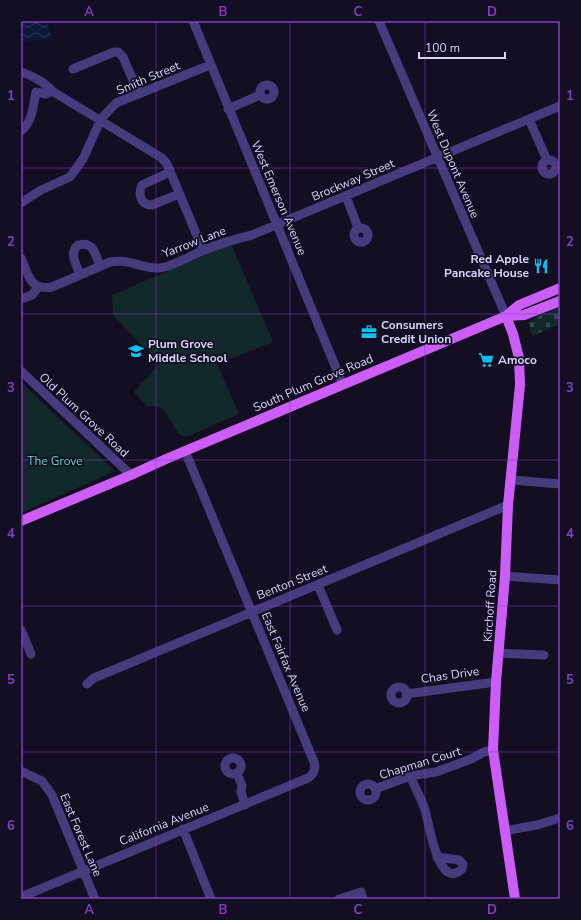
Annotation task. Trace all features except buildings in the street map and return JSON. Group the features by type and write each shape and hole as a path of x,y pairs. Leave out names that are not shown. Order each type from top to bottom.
{"main road":[{"name":"South Plum Grove Road","path":"21,521 506,316 519,305 560,288"},
{"name":"South Plum Grove Road","path":"506,316 524,315 560,301"},
{"name":"Kirchoff Road","path":"506,316 513,334 519,358 520,385 508,505 505,576 496,682 493,750 515,899"}],"street":[{"name":"West Emerson Avenue","path":"193,21 343,385"},
{"name":"West Dupont Avenue","path":"379,21 506,316"},
{"path":"73,69 118,52 121,54 139,94"},
{"name":"Smith Street","path":"21,203 41,190 70,177 83,159 101,119 116,104 210,65"},
{"path":"21,72 30,75 49,86 52,91 101,119 162,158 170,172 203,250"},
{"path":"21,131 26,127 31,117 37,80"},
{"path":"36,92 46,94 52,91"},
{"path":"228,109 260,95"},
{"name":"Brockway Street","path":"277,225 560,106"},
{"path":"529,119 547,160"},
{"path":"170,172 142,185 139,193 140,196 144,203 152,205 179,194"},
{"path":"346,196 358,228"},
{"name":"Yarrow Lane","path":"38,287 43,288 52,286 110,262 120,260 159,268 222,242 252,235 277,225"},
{"path":"80,274 73,254 73,251 78,245 90,245 100,266"},
{"path":"21,258 32,282 38,287 32,295 21,299"},
{"name":"Old Plum Grove Road","path":"23,376 131,475"},
{"name":"East Fairfax Avenue","path":"184,451 314,762 314,772"},
{"path":"511,480 560,484"},
{"name":"Benton Street","path":"87,684 94,678 508,505"},
{"path":"505,576 560,580"},
{"path":"318,585 337,630"},
{"path":"21,630 31,654"},
{"path":"499,653 544,655"},
{"name":"Chas Drive","path":"406,694 496,682"},
{"name":"Chapman Court","path":"375,789 410,776 436,772 471,759 484,752 493,750"},
{"name":"East Forest Lane","path":"21,771 42,781 52,795 95,899"},
{"name":"California Avenue","path":"21,896 308,778 312,776 314,772"},
{"path":"237,773 242,786 241,792 245,804"},
{"path":"410,776 424,809 437,856"},
{"path":"504,831 537,825 560,818"},
{"path":"183,829 211,899"},
{"path":"339,899 362,896"}],"green space":[{"path":"232,246 273,342 217,364 239,414 186,437 179,434 164,410 157,406 147,406 134,392 161,362 140,344 113,315 112,295 224,247"},
{"path":"559,307 560,324 532,336 528,323 533,319"},
{"name":"The Grove","path":"24,385 115,471 21,513 21,386"}],"water":[{"path":"21,21 46,21 52,37 48,39 24,41 21,39"}],"place":[{"name":"Red Apple Pancake House","path":"541,266"},
{"name":"Consumers Credit Union","path":"369,332"},
{"name":"Plum Grove Middle School","path":"136,351"},
{"name":"Amoco","path":"486,360"}]}
